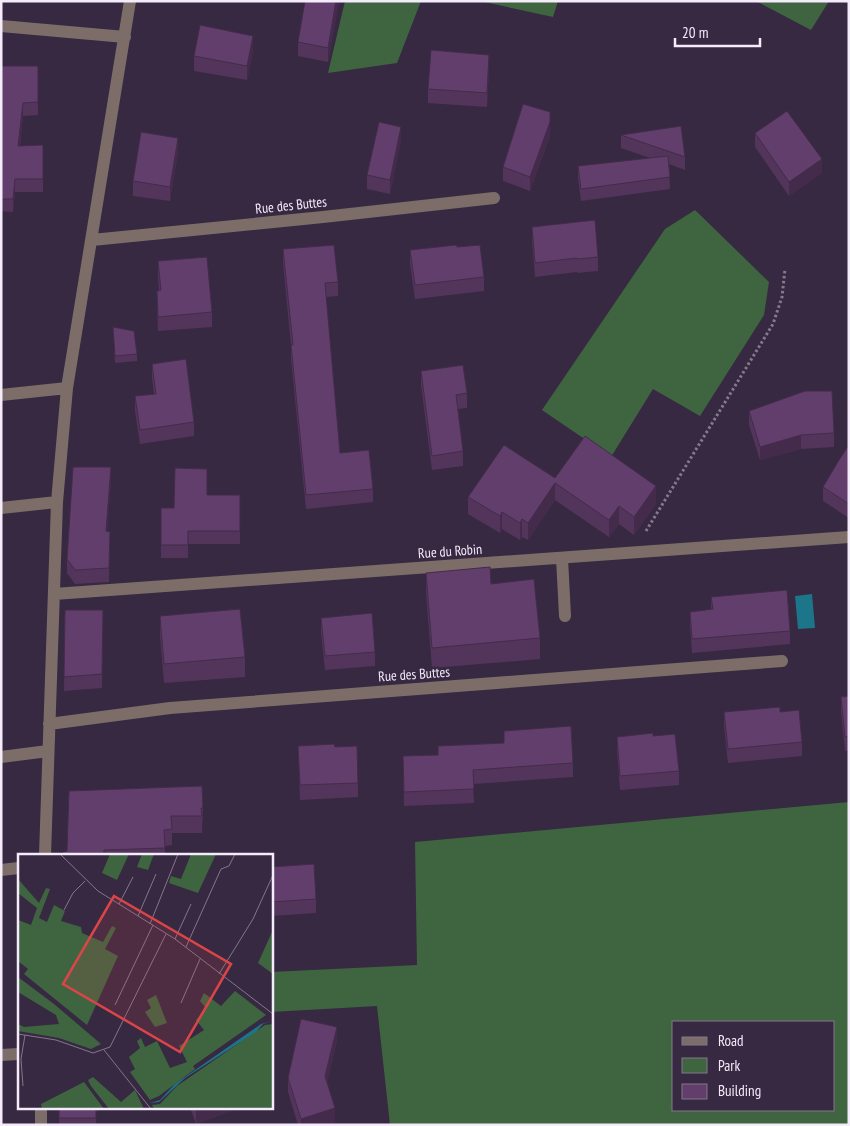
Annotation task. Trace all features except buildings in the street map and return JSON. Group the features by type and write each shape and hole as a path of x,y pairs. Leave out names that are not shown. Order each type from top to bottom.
{"street":[{"path":"45,854 57,502 67,388 130,1"},
{"path":"1,26 125,37"},
{"name":"Rue des Buttes","path":"92,240 323,218 494,198"},
{"path":"1,395 67,388"},
{"path":"1,508 57,502"},
{"name":"Rue du Robin","path":"54,594 849,537"},
{"path":"562,558 565,616"},
{"name":"Rue des Buttes","path":"49,724 170,708 782,661"},
{"path":"1,757 48,751"},
{"path":"1,870 18,868"},
{"path":"1,1055 18,1054"},
{"path":"41,1108 41,1125"}],"path":[{"path":"633,553 773,324 782,297 785,269"}],"green space":[{"path":"345,1 421,1 397,63 328,73"},
{"path":"480,1 558,1 553,17"},
{"path":"756,1 829,1 811,30"},
{"path":"695,210 769,282 764,315 700,416 653,389 611,457 542,410 665,229"},
{"path":"849,802 849,1125 390,1125 377,1006 272,1012 272,972 417,965 415,842"}],"water":[{"path":"812,594 815,628 798,629 795,596"}]}
